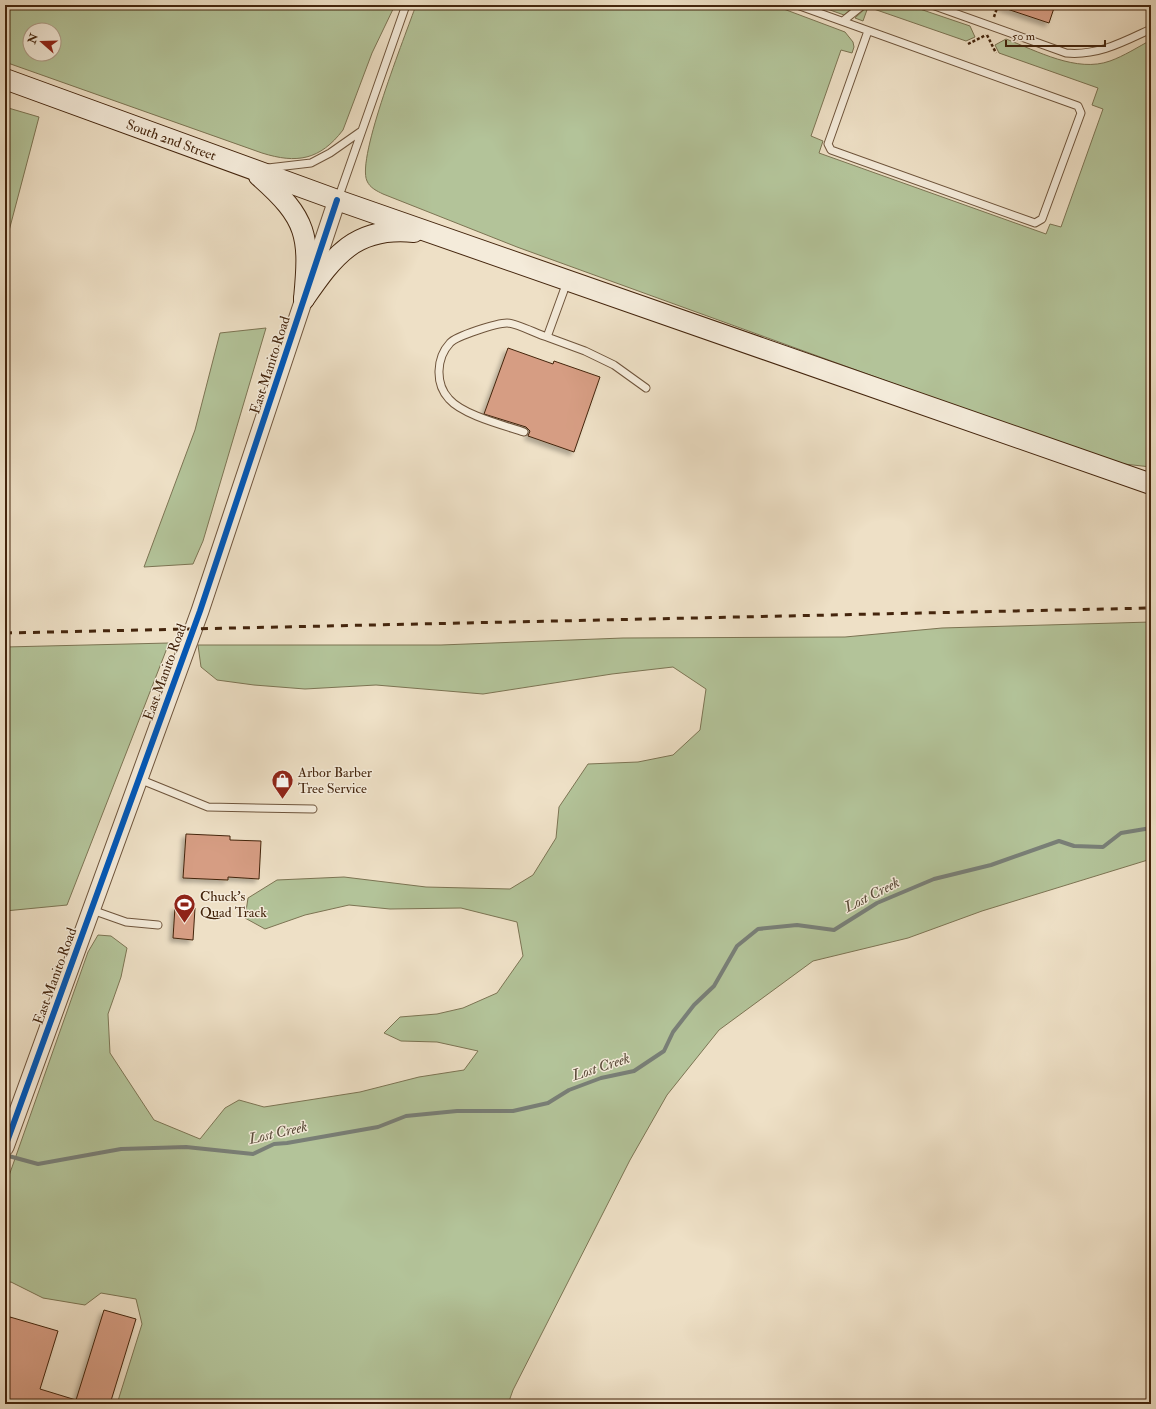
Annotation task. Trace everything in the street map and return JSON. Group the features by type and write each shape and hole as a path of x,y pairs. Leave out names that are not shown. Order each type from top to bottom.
{"main road":[{"name":"South 2nd Street","path":"5,79 337,200 438,234"},
{"path":"251,169 287,203 301,226 306,244 308,260 304,299"},
{"path":"304,299 328,265 338,254 362,239 377,234 398,230 438,234 1148,481"}],"street":[{"name":"East Manito Road","path":"5,1148 200,611 337,200"}],"lane":[{"path":"337,200 406,5"},
{"path":"797,5 1078,106 1081,113 1042,220 1035,222 831,150 828,144 868,31"},
{"path":"844,21 863,5"},
{"path":"932,5 1066,53 1073,54 1095,52 1112,47 1151,29"},
{"path":"251,169 297,166 311,162 330,153 360,132"},
{"path":"547,337 567,280"},
{"path":"524,432 471,413 448,399 438,379 441,356 450,342 482,328 508,323 585,351 614,365 646,388"},
{"path":"139,779 208,807 313,809"},
{"path":"92,910 126,922 158,925"}],"path":[{"path":"993,20 998,6"},
{"path":"968,44 988,33 996,53"}],"green space":[{"path":"5,5 395,5 372,53 343,130 326,148 307,157 286,158 262,153 5,62"},
{"path":"416,5 773,5 845,32 853,42 854,47 852,53 841,50 811,136 823,141 819,153 1046,234 1050,224 1061,227 1103,109 1092,105 1098,88 999,53 995,45 1006,39 1057,59 1084,64 1097,64 1115,59 1151,40 1151,467 1124,464 1074,449 517,247 376,190 370,186 367,181 366,168 369,148 375,123 393,67"},
{"path":"816,5 856,5 844,15"},
{"path":"869,5 908,5 970,26 975,37 966,41 868,7 863,21 855,18"},
{"path":"5,107 39,117 5,246"},
{"path":"266,328 203,541 193,564 144,567 195,430 220,333"},
{"path":"1151,622 1151,859 982,911 908,938 813,961 719,1030 667,1095 630,1160 513,1390 508,1404 117,1404 142,1324 136,1299 101,1293 85,1305 43,1298 11,1282 5,1283 5,1187 88,952 98,935 111,936 127,948 121,977 108,1014 110,1053 154,1120 200,1139 225,1108 239,1100 264,1107 360,1092 419,1077 464,1070 478,1051 437,1042 401,1041 384,1033 400,1017 437,1014 463,1008 497,993 523,956 517,922 461,908 390,909 349,905 305,915 265,929 245,918 248,898 277,880 344,877 426,887 510,889 533,875 556,838 559,807 588,764 638,762 673,755 700,730 706,689 673,667 612,674 483,694 376,685 305,689 254,685 217,680 201,667 198,645 441,645 623,638 845,637 942,628"},
{"path":"169,643 67,905 5,911 5,647"}],"building":[{"path":"1001,5 1055,5 1049,23 1001,7"},
{"path":"508,348 553,364 554,361 600,377 574,452 528,436 530,431 526,427 484,414"},
{"path":"186,834 230,836 230,840 261,841 259,879 228,877 228,880 183,878"},
{"path":"175,907 195,908 193,940 173,938"},
{"path":"104,1310 136,1319 110,1404 5,1404 5,1336 10,1317 58,1331 40,1389 76,1400"}],"waterway":[{"name":"Lost Creek","path":"5,1155 38,1164 121,1149 186,1147 253,1154 274,1144 378,1127 406,1116 457,1111 513,1111 548,1103 569,1090 601,1078 634,1071 664,1051 673,1032 694,1005 714,986 737,946 758,929 797,925 834,930 877,903 934,879 991,865 1059,841 1074,846 1103,847 1121,833 1151,828"}],"railway":[{"path":"5,633 1151,608"}],"cycle path":[{"path":"5,1147 200,611 337,200"}],"place":[{"name":"Arbor Barber Tree Service","path":"282,800"},
{"name":"Chuck's Quad Track","path":"185,924"}]}
